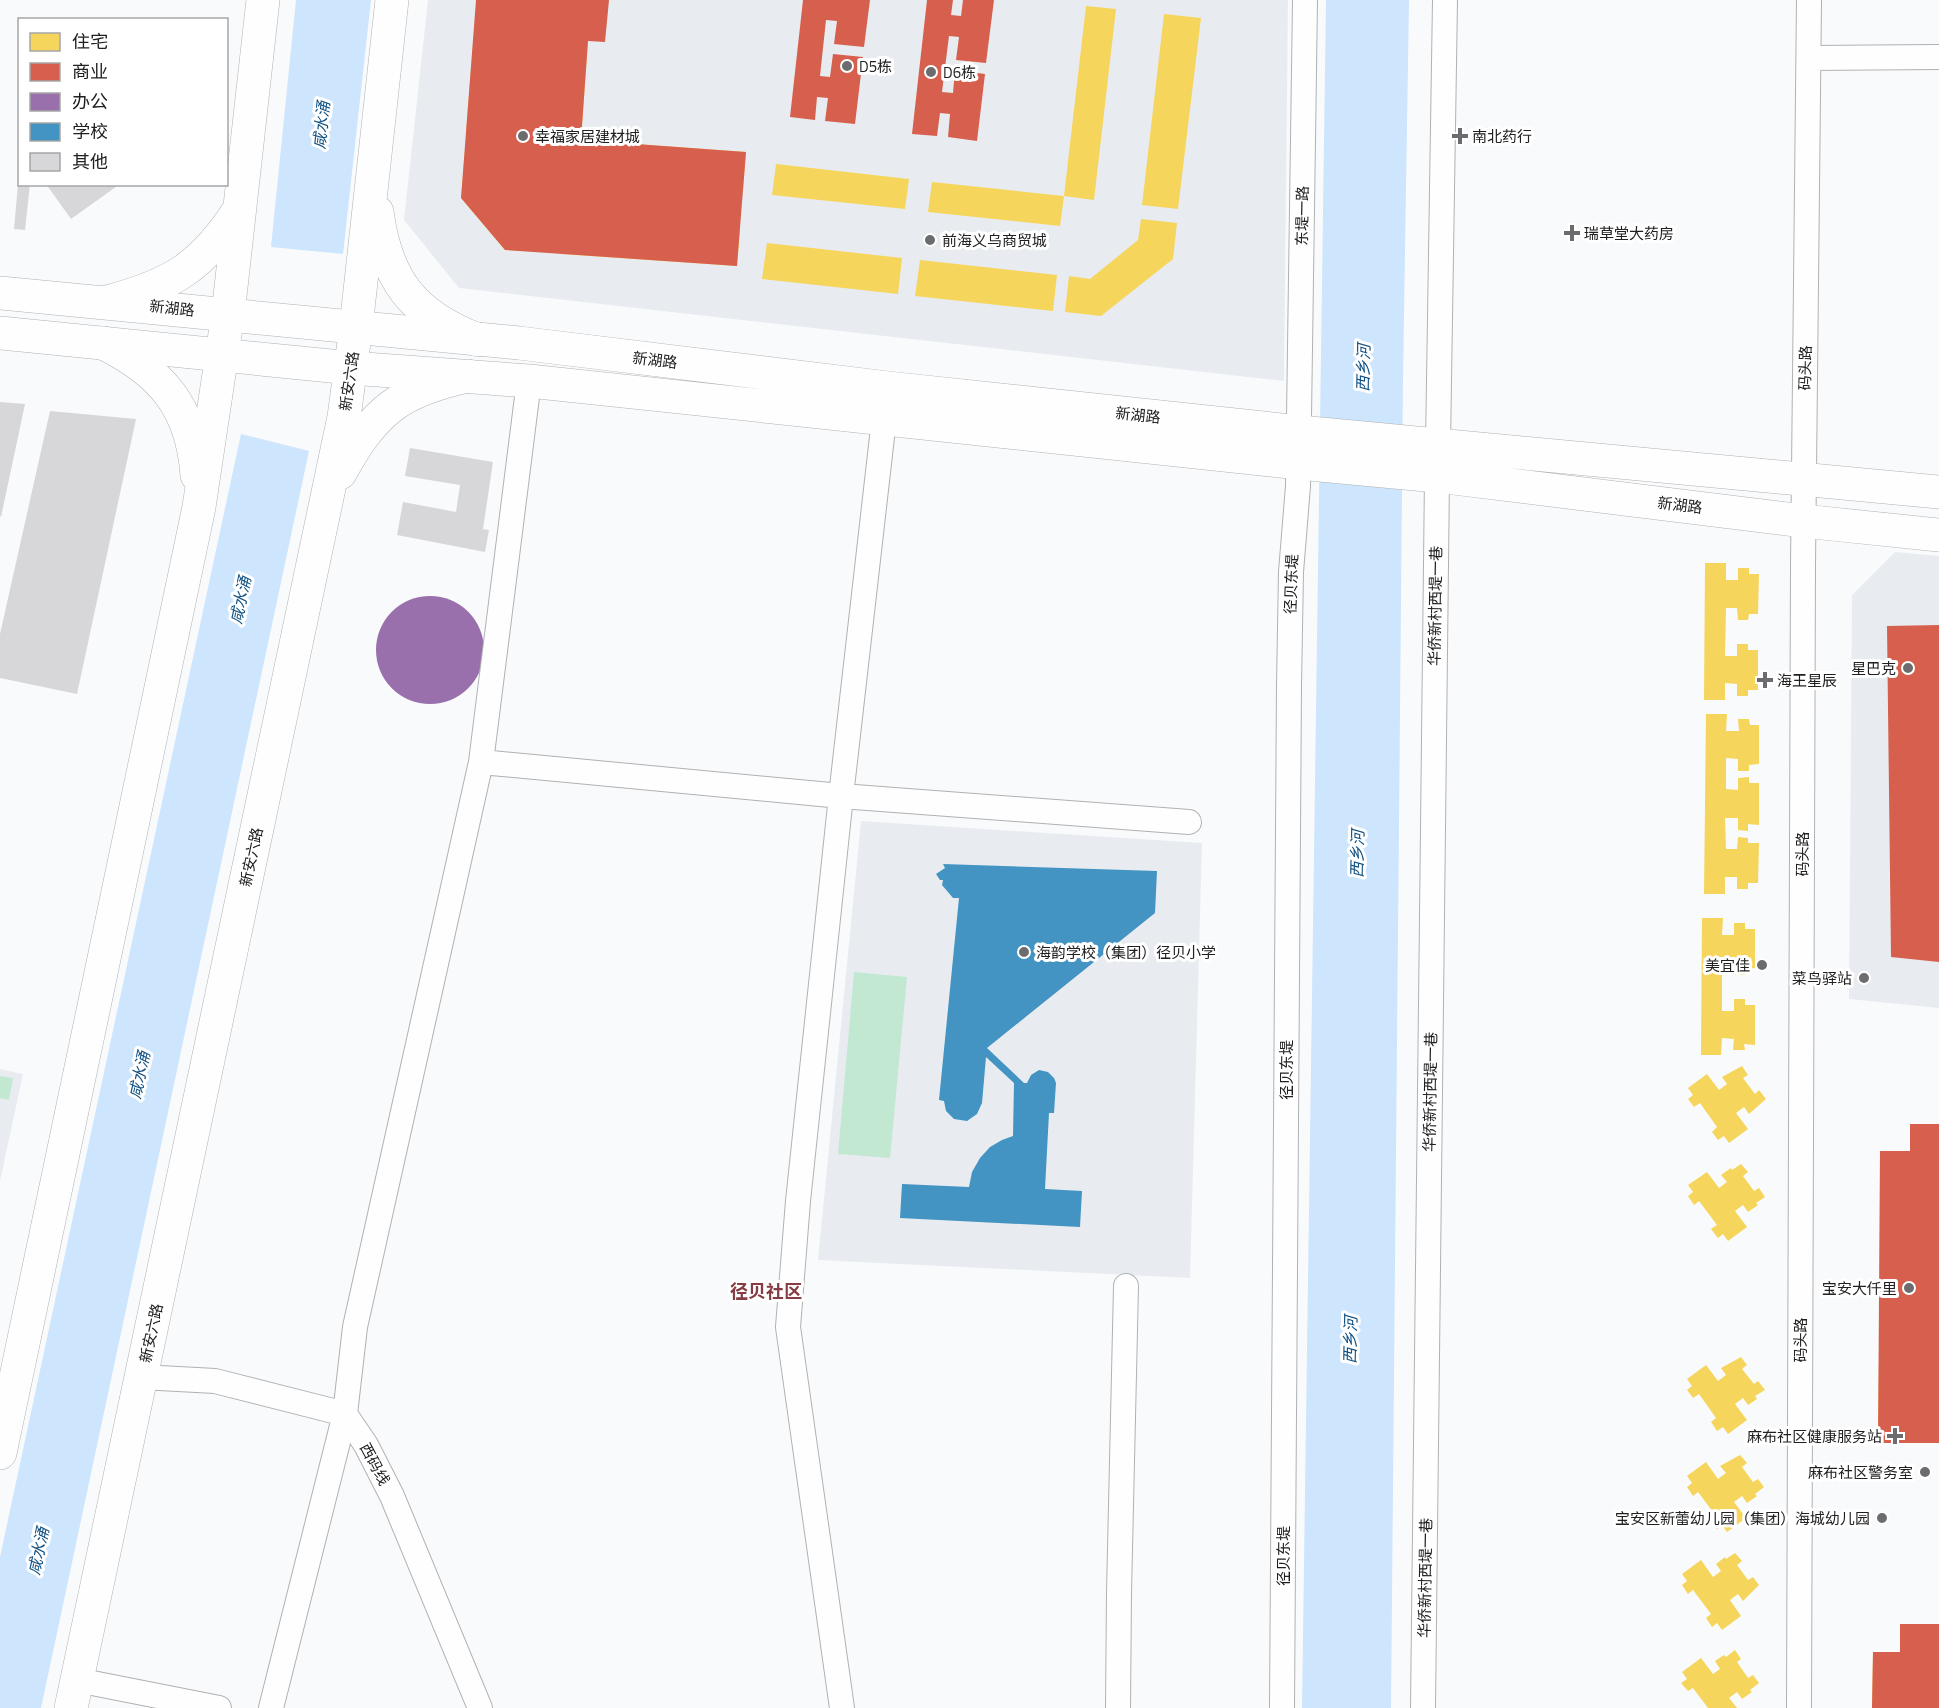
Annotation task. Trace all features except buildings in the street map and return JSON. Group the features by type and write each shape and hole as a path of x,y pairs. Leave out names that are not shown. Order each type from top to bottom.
{"main road":[{"path":"0,1453 199,507 228,314 263,0"},
{"name":"新安六路","path":"74,1694 344,417 392,0"},
{"path":"372,175 379,224 395,276 420,308 435,320 453,330 478,339"},
{"path":"107,302 161,285 184,272 222,235 240,209"},
{"name":"新湖路","path":"0,292 478,339 886,403"},
{"name":"新湖路","path":"0,333 351,368 886,403 1429,459 1803,521 1939,535"},
{"path":"103,343 130,356 147,369 161,382 181,412 190,435 196,463 199,507"},
{"path":"327,495 360,441 387,409 417,390 468,376"},
{"path":"1429,459 1804,479 1939,492"}],"street":[{"name":"东堤一路","path":"1305,0 1305,448"},
{"name":"华侨新村西堤一巷","path":"1423,1708 1429,459 1445,0"},
{"name":"码头路","path":"1799,1708 1803,521 1809,0"},
{"path":"1809,58 1939,57"},
{"path":"271,1708 345,1414 355,1327 481,762 529,381"},
{"path":"842,1708 788,1327 798,1201 886,403"},
{"name":"径贝东堤","path":"1281,1708 1289,662 1291,572 1305,448"},
{"path":"481,762 841,796 1189,822"},
{"path":"1118,1708 1126,1286"},
{"path":"141,1377 215,1381 345,1414"},
{"name":"西码线","path":"345,1414 366,1445 392,1496 480,1708"},
{"path":"74,1694 219,1708"}],"shaded area":[{"path":"428,0 1288,0 1284,381 459,288 404,220"},
{"path":"1895,552 1939,556 1939,1008 1849,999 1852,595"},
{"name":"海韵学校（集团）径贝小学","path":"861,821 1202,843 1190,1278 818,1260"},
{"path":"0,1069 23,1074 0,1181"}],"green space":[{"path":"854,972 907,977 890,1158 838,1154"},
{"path":"0,1076 13,1078 9,1100 0,1098"}],"water":[{"name":"咸水涌","path":"296,0 371,0 343,254 271,247"},
{"name":"西乡河","path":"1326,0 1409,0 1403,378 1391,1708 1302,1708"},
{"name":"咸水涌","path":"241,434 309,451 41,1708 0,1708 0,1557"}],"place":[{"name":"D5栋","path":"847,66"},
{"name":"D6栋","path":"931,72"},
{"name":"幸福家居建材城","path":"523,136"},
{"name":"南北药行","path":"1460,136"},
{"name":"瑞草堂大药房","path":"1572,233"},
{"name":"前海义乌商贸城","path":"930,240"},
{"name":"星巴克","path":"1908,668"},
{"name":"海王星辰","path":"1765,680"},
{"name":"海韵学校（集团）径贝小学","path":"1024,952"},
{"name":"美宜佳","path":"1762,965"},
{"name":"菜鸟驿站","path":"1864,978"},
{"name":"宝安大仟里","path":"1909,1288"},
{"name":"麻布社区健康服务站","path":"1895,1436"},
{"name":"麻布社区警务室","path":"1925,1472"},
{"name":"宝安区新蕾幼儿园（集团）海城幼儿园","path":"1882,1518"}],"district":[{"name":"径贝社区","path":"766,1291"}]}
